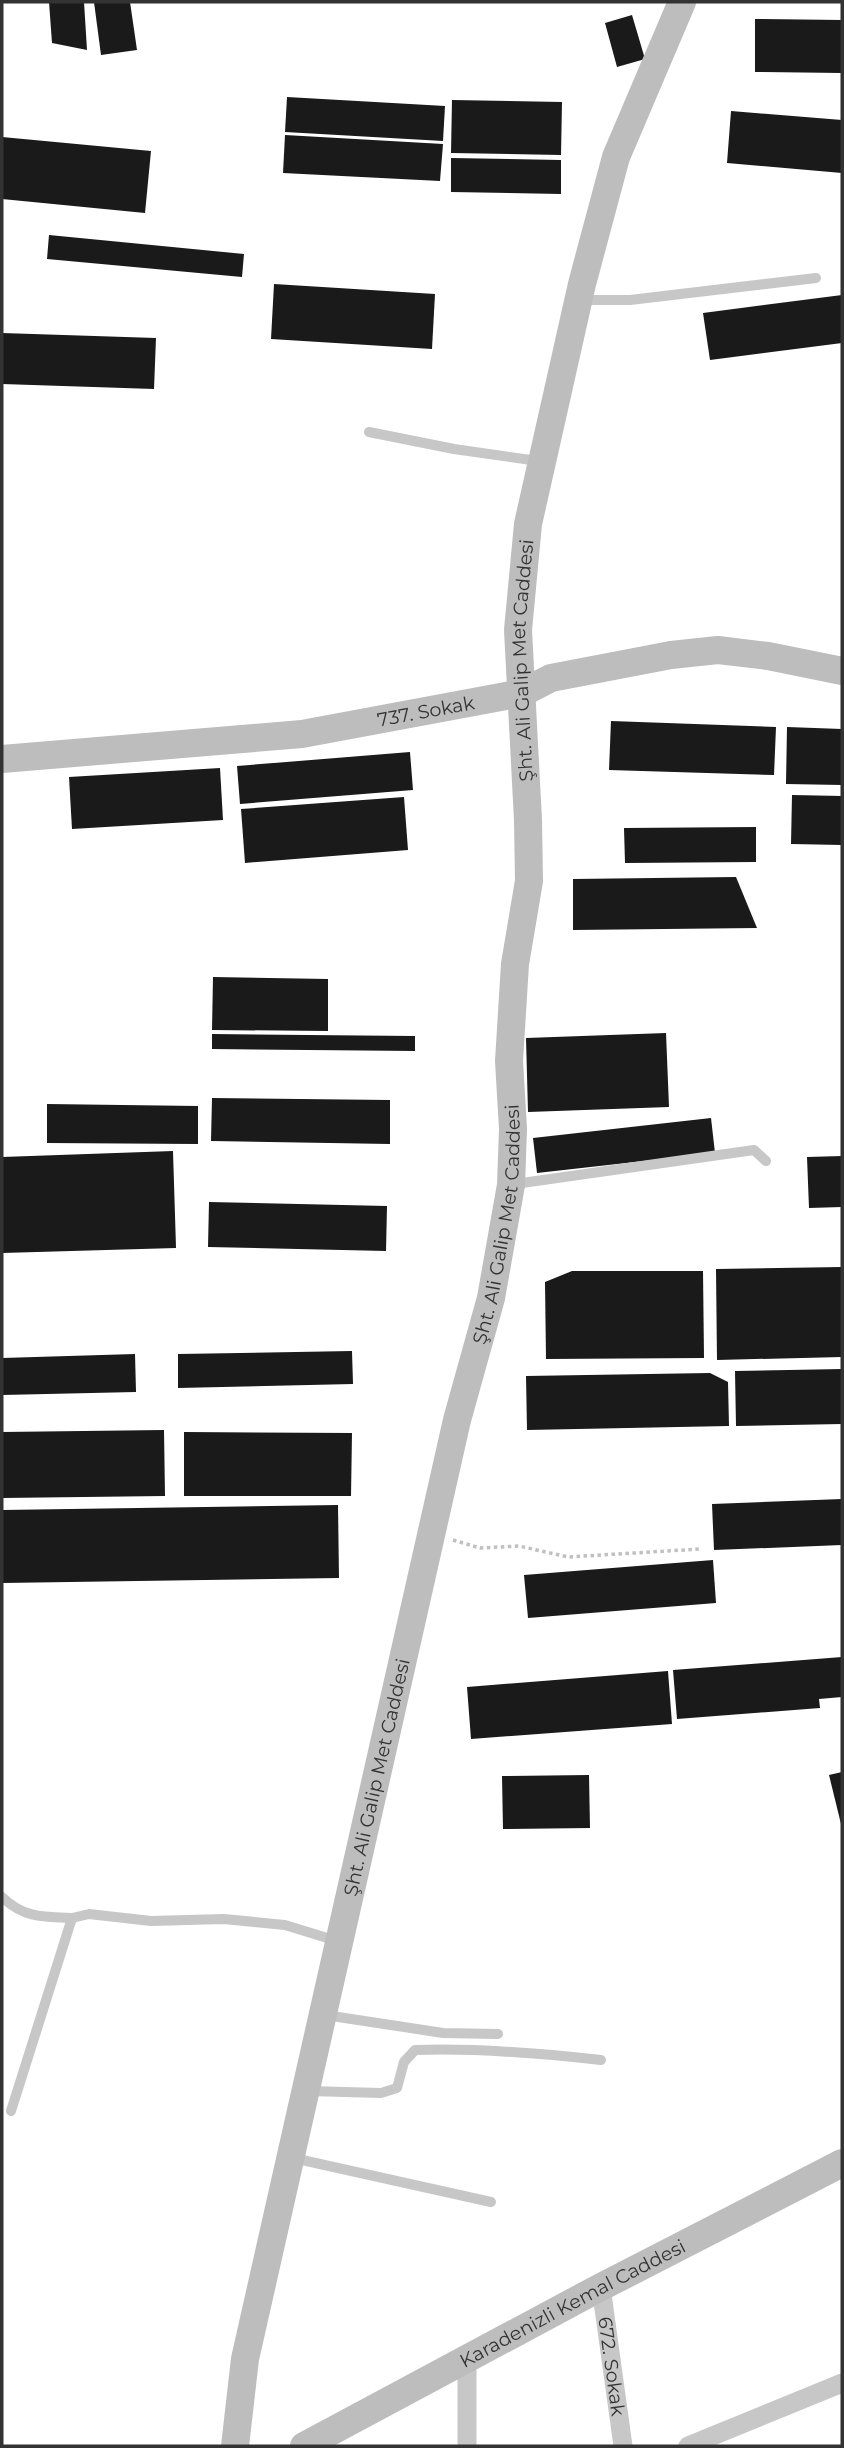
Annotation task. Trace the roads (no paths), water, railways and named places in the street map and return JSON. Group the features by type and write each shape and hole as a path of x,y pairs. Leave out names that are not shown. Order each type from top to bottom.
{"street":[{"name":"Şht. Ali Galip Met Caddesi","path":"235,2446 245,2359 457,1420 491,1298 511,1185 513,1129 509,1061 515,964 529,881 518,630 528,524 578,300 617,157 682,2"},
{"name":"737. Sokak","path":"2,759 302,734 522,693 551,678 671,655 718,650 768,656 842,671"},
{"name":"Karadenizli Kemal Caddesi","path":"303,2446 601,2287 842,2163"},
{"name":"672. Sokak","path":"601,2287 623,2446"},
{"path":"467,2360 467,2446"},
{"path":"688,2446 842,2383"}],"lane":[{"path":"578,300 629,300 816,278"},
{"path":"369,432 454,449 542,462"},
{"path":"511,1185 754,1150 765,1161"},
{"path":"2,1898 8,1904 36,1917 72,1918 89,1914 151,1922 224,1919 285,1925 341,1942"},
{"path":"11,2111 72,1918"},
{"path":"324,2015 443,2033 498,2034"},
{"path":"307,2091 381,2093 397,2088 404,2062 415,2050 524,2051 601,2060"},
{"path":"292,2158 491,2202"}]}
